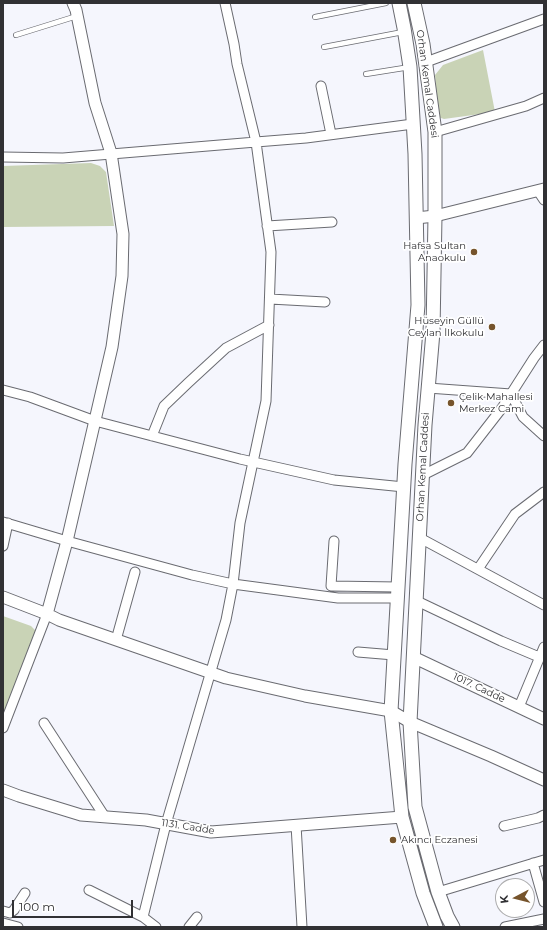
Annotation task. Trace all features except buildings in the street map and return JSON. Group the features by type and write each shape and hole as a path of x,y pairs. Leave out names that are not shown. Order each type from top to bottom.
{"main road":[{"name":"Orhan Kemal Caddesi","path":"399,3 410,68 414,124 418,305 404,487 391,712 402,817 423,893 436,927"},
{"name":"Orhan Kemal Caddesi","path":"414,3 426,62 435,132 436,216 433,332 428,388 410,722 415,807 438,892 453,927"}],"street":[{"path":"3,728 47,614 67,541 112,347 122,276 123,234 111,153 95,103 73,3"},
{"path":"143,917 166,824 226,620 233,584 240,523 266,400 271,252 256,142 237,64 225,3"},
{"path":"426,62 544,19"},
{"path":"321,86 331,134"},
{"path":"435,132 526,106 544,98"},
{"path":"3,156 63,158 256,142 414,124"},
{"path":"416,218 436,216 542,193"},
{"path":"267,226 332,222"},
{"path":"270,299 325,302"},
{"path":"152,436 164,406 188,383 226,348 269,325"},
{"path":"423,476 467,453 502,408 544,345"},
{"path":"428,388 511,394"},
{"path":"3,390 30,397 95,421 253,462 334,480 404,487"},
{"path":"511,394 523,418 544,436"},
{"path":"478,569 515,514 544,492"},
{"path":"3,546 6,523 192,575 233,584 338,598 398,592"},
{"path":"420,538 544,605"},
{"path":"334,541 331,586 398,592"},
{"path":"116,640 135,572"},
{"path":"3,597 59,620 226,678 305,696 391,712 410,722 544,780"},
{"path":"417,601 501,641 539,657"},
{"path":"519,707 544,647"},
{"path":"358,652 394,655"},
{"name":"1017. Cadde","path":"413,657 544,719"},
{"path":"44,723 105,817"},
{"name":"1131. Cadde","path":"3,790 81,815 146,820 211,832 402,817"},
{"path":"504,826 538,818 544,815"},
{"path":"296,825 302,927"},
{"path":"438,892 544,860"},
{"path":"533,863 544,902"},
{"path":"89,890 143,917 155,927"},
{"path":"3,911 10,913 14,910 25,893"},
{"path":"189,927 196,917"},
{"path":"505,927 544,919"},
{"path":"3,923 18,927"}],"lane":[{"path":"315,17 386,3"},
{"path":"16,36 77,16"},
{"path":"324,47 405,32"},
{"path":"366,74 410,68"}],"green space":[{"path":"483,50 495,112 444,119 438,117 435,75 443,65"},
{"path":"91,163 100,166 106,172 114,226 3,227 3,166"},
{"path":"3,616 31,626 37,632 3,722"}],"place":[{"name":"Hafsa Sultan Anaokulu","path":"474,252"},
{"name":"Hüseyin Güllü Ceylan İlkokulu","path":"492,327"},
{"name":"Çelik Mahallesi Merkez Cami","path":"451,403"},
{"name":"Akıncı Eczanesi","path":"393,840"}]}
